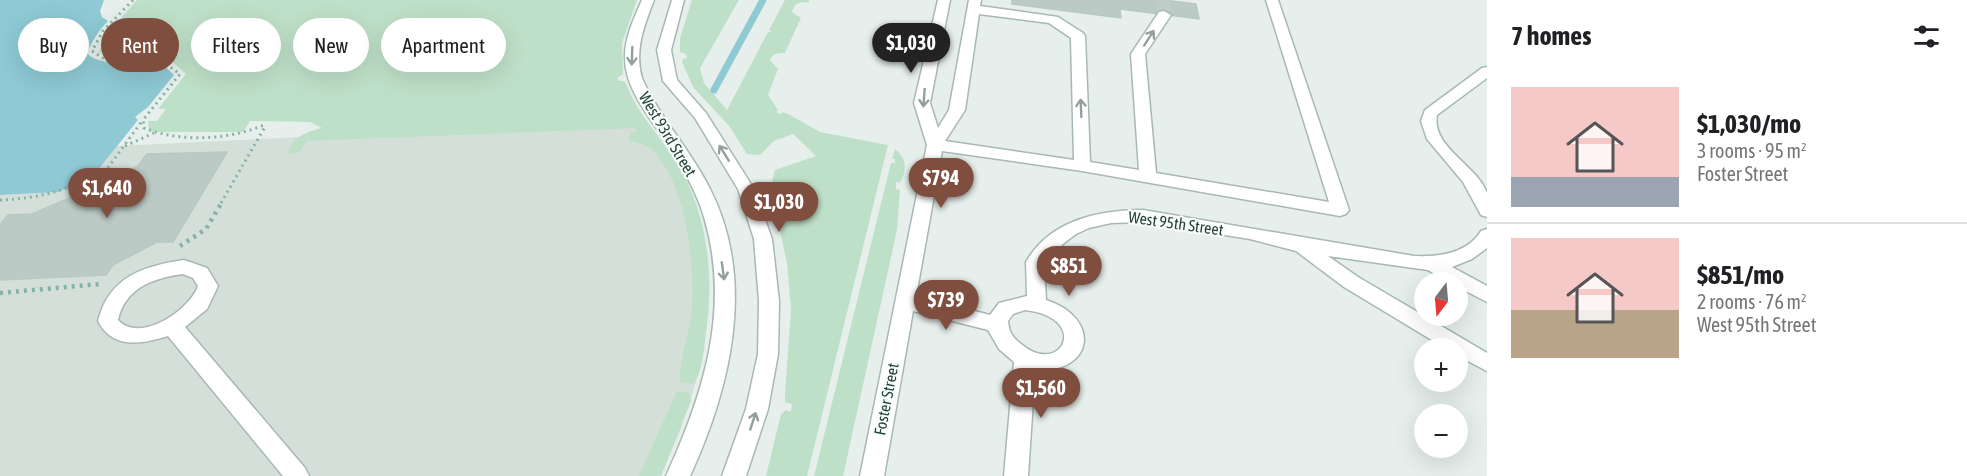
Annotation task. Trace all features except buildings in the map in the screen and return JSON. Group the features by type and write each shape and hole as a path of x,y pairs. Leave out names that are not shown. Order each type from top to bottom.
{"street":[{"name":"West 93rd Street","path":"648,0 632,46 632,66 638,85 693,173 712,216 726,296 724,333 714,378 700,425 678,476"},
{"name":"West 93rd Street","path":"678,0 664,50 669,81 700,116 746,189 762,239 769,301 768,354 757,409 734,476"},
{"name":"Foster Street","path":"935,145 922,103 944,0"},
{"path":"935,145 1082,166 1340,210 1272,0"},
{"name":"Foster Street","path":"872,476 935,145 957,110 974,4"},
{"path":"974,4 1053,20 1078,36 1082,166"},
{"path":"1148,177 1138,54 1164,15"},
{"path":"1487,71 1430,113 1427,119 1438,145 1468,177 1487,211"},
{"path":"1468,177 1487,180"},
{"name":"West 95th Street","path":"1037,303 1035,262 1060,236 1094,219 1121,215 1143,216 1250,233 1300,245 1439,264 1466,254 1483,242 1487,235"},
{"name":"West 95th Street","path":"1300,245 1351,282 1487,363"},
{"name":"West 95th Street","path":"1430,263 1487,295"},
{"path":"184,267 200,273 208,286 201,303 172,326 155,332 126,335 117,331 108,321 109,307 122,290 143,277 164,269 184,267"},
{"path":"905,301 997,324"},
{"path":"1037,303 1060,314 1074,333 1075,343 1071,351 1063,358 1052,362 1025,358 1004,343 998,334 999,315 1014,304 1037,303"},
{"path":"172,326 297,476"},
{"path":"1016,476 1025,358"}],"path":[{"path":"0,200 32,200 49,196 99,174 124,147 180,74 159,59 106,60 93,51 103,31 133,0"},
{"path":"143,120 144,128 155,133 193,135 243,133 266,124 206,229 175,249"},
{"path":"124,147 155,133"},
{"path":"0,293 85,287 109,281"}],"shaded area":[{"path":"646,120 678,163 691,193 701,221 709,274 707,325 700,369 682,426 661,476 0,476 0,195 58,192 93,176 117,146"}],"green space":[{"path":"137,0 637,0 622,43 623,74 617,78 626,83 642,114 686,179 695,200 706,243 709,265 709,310 702,360 693,384 680,382 680,368 691,319 692,300 690,254 682,207 665,166 651,149 628,140 631,132 636,132 636,128 306,141 294,154 288,152 297,138 322,128 310,122 250,121 243,132 154,132 149,129 148,121 157,121 166,109 158,109 186,74 179,68 179,18 121,18"},
{"path":"692,0 739,0 700,68 704,83 727,110 768,32 772,32 769,30 785,0 809,0 809,3 800,3 794,7 792,12 801,18 785,53 776,54 770,60 778,69 768,95 778,110 776,112 788,114 820,132 888,145 807,476 766,476 781,414 786,410 791,412 792,404 785,402 791,309 787,263 779,226 768,197 775,170 816,156 793,134 774,141 760,155 747,154 730,127 693,87 682,62 687,58 686,54 680,52 680,38"},
{"path":"895,149 902,156 905,164 900,183 896,182 896,189 900,190 897,230 843,476 814,476 891,163 895,163 895,159 892,159"},
{"path":"677,391 690,393 691,401 661,476 639,476"}],"water":[{"path":"0,0 104,0 100,11 104,18 101,18 101,29 89,49 89,18 18,18 18,72 89,72 89,55 101,61 101,72 171,72 174,75 148,107 135,117 138,120 93,176 58,192 0,195"}],"waterway":[{"path":"714,90 763,0"}],"tunnel":[{"path":"1164,0 1164,15"}]}
